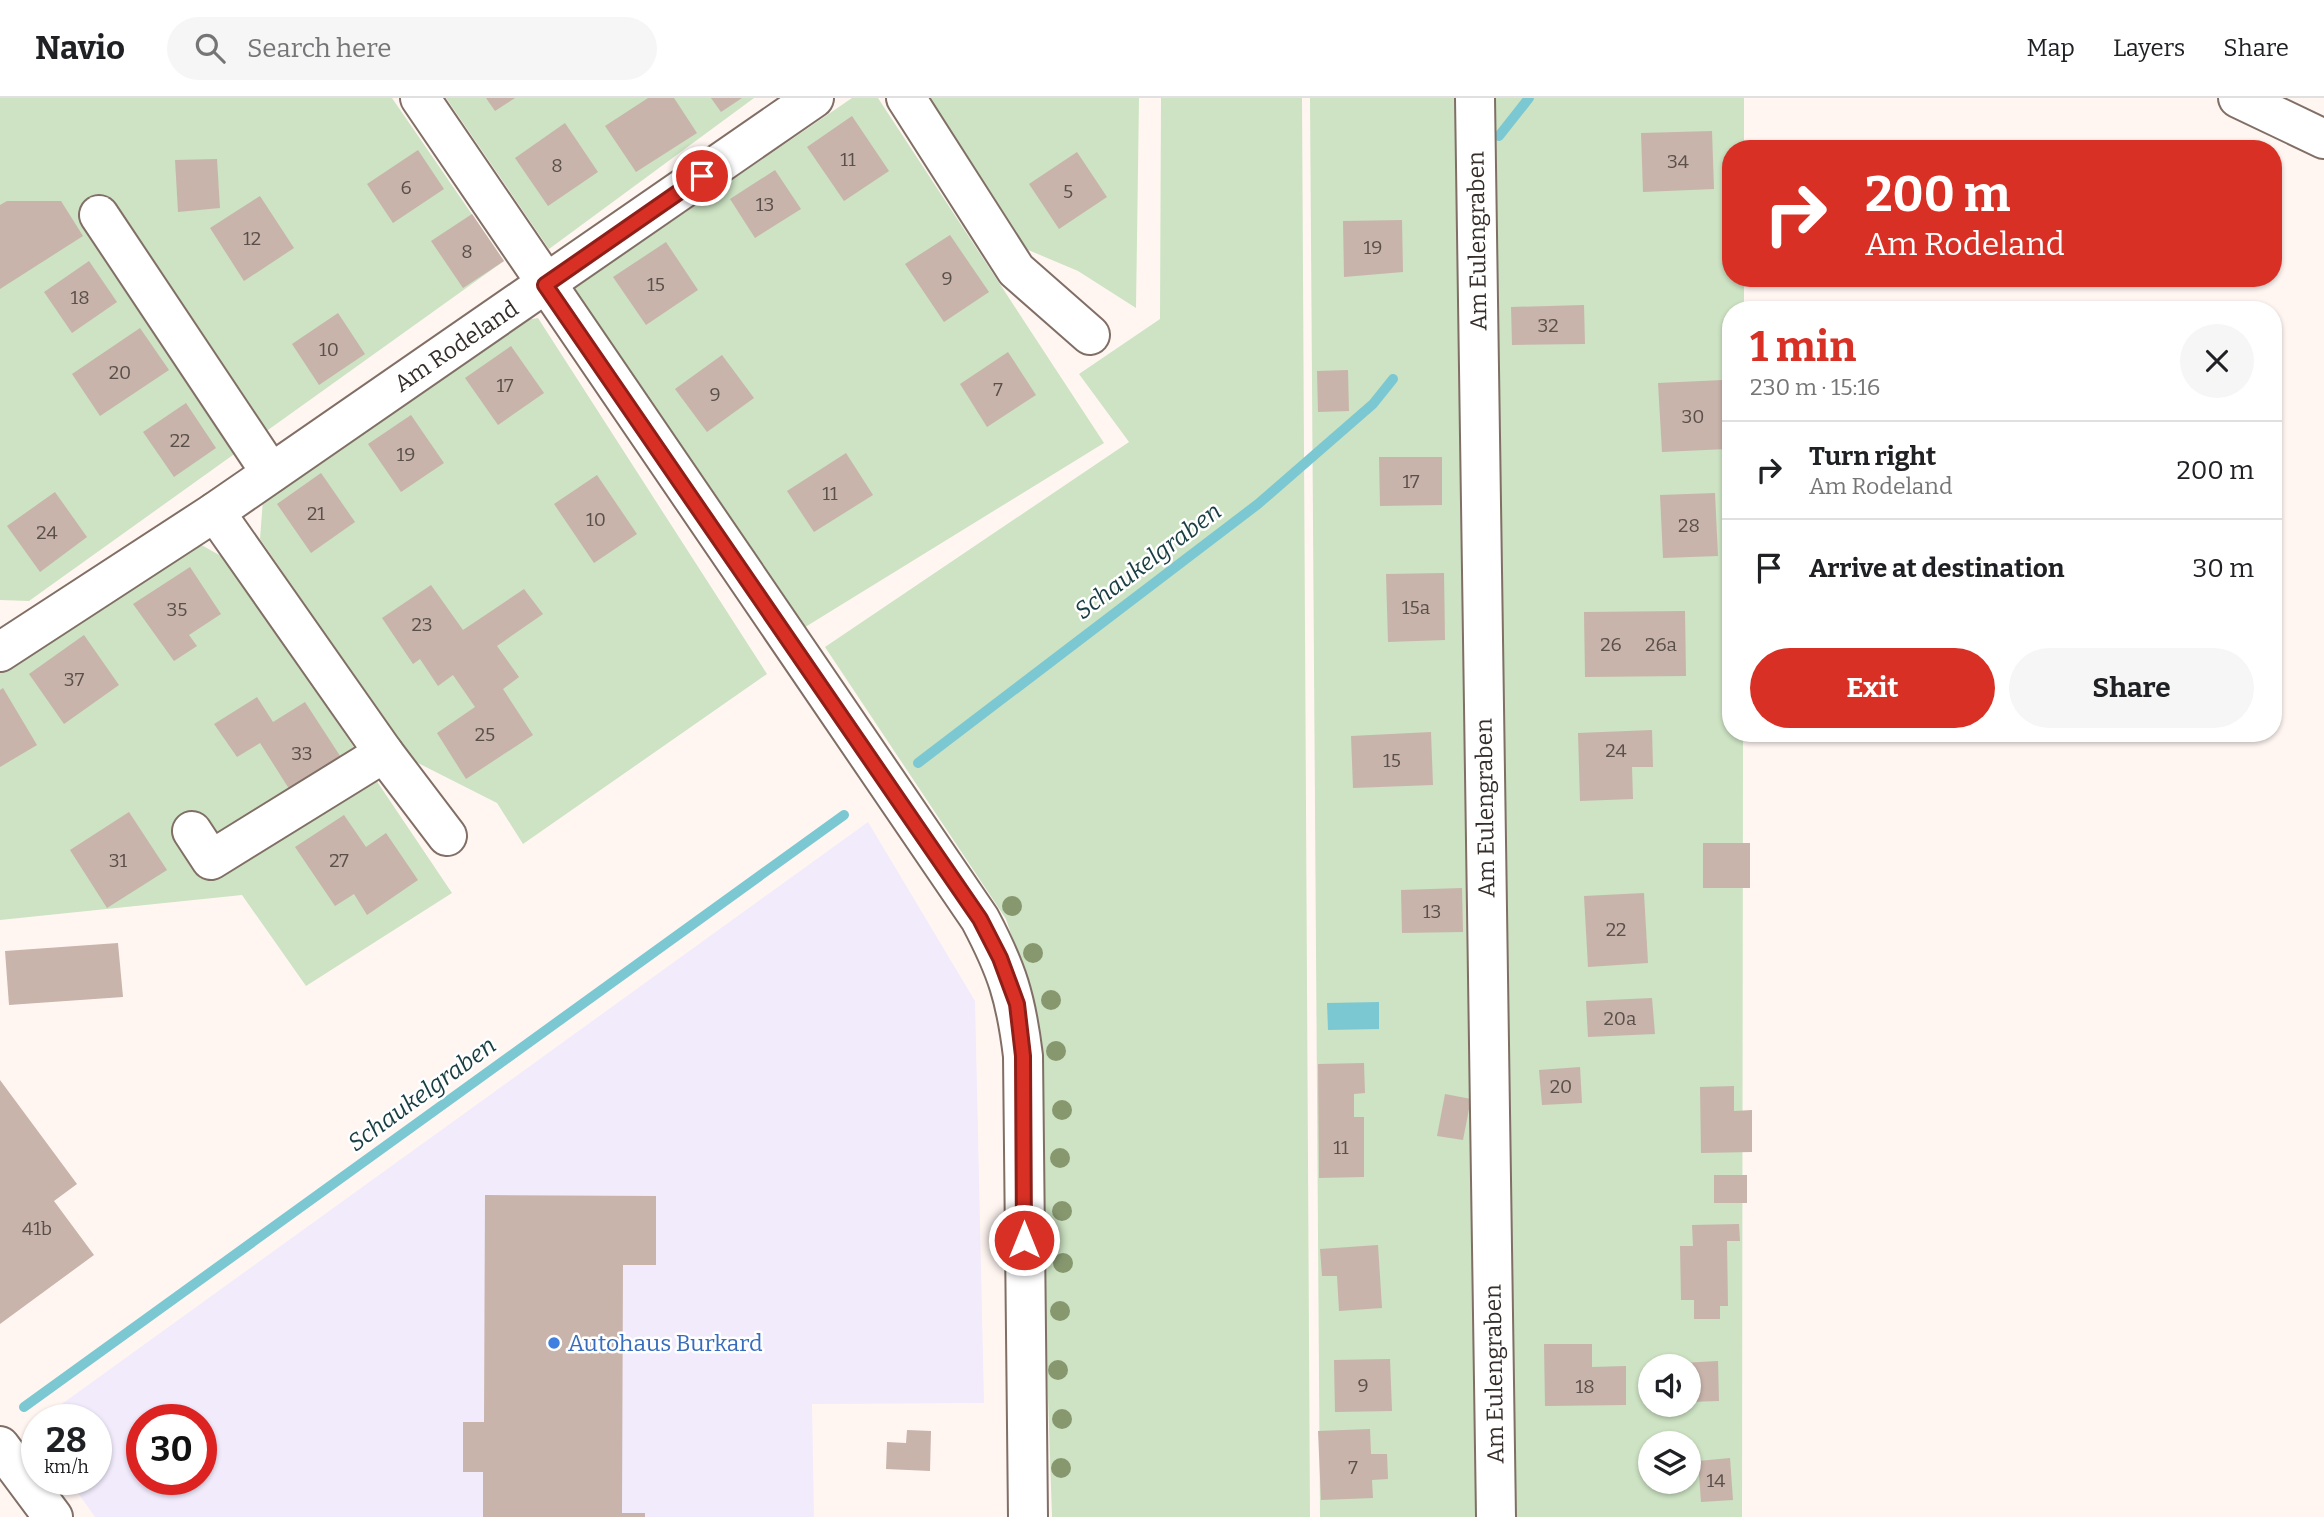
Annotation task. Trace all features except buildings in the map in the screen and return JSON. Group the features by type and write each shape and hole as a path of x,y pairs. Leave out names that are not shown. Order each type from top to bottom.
{"street":[{"path":"420,98 545,285 980,919 1000,958 1017,1004 1023,1056 1028,1517"},
{"name":"Am Rodeland","path":"0,652 215,512 814,98"},
{"path":"906,98 1016,270 1090,335"},
{"name":"Am Eulengraben","path":"1475,98 1496,1517"},
{"path":"2238,98 2324,139"},
{"path":"99,215 271,473"},
{"path":"215,512 384,753 447,836"},
{"path":"192,831 211,860 384,753"},
{"path":"0,1447 53,1517"}],"shaded area":[{"path":"868,822 975,1001 984,1403 812,1404 814,1517 95,1517 79,1495 112,1495 112,1404 62,1404"}],"green space":[{"path":"0,98 392,98 504,261 29,601 0,600"},
{"path":"446,98 754,98 549,249"},
{"path":"852,98 878,98 1104,443 802,629 572,289"},
{"path":"925,98 1139,98 1136,308 1078,271 1014,244"},
{"path":"1161,98 1302,98 1310,1517 1052,1517 1035,1006 1006,919 825,647 1129,442 1079,374 1160,319"},
{"path":"1310,98 1459,98 1486,1517 1320,1517"},
{"path":"1488,98 1744,98 1744,140 1722,140 1722,287 1744,287 1744,301 1722,301 1722,742 1743,742 1742,1517 1511,1517"},
{"path":"538,318 767,674 523,844 497,803 412,760 260,539 263,499 513,322"},
{"path":"198,543 228,560 452,893 306,986 242,895 0,920 0,673"}],"water":[{"path":"1379,1002 1379,1029 1328,1030 1327,1003"}],"waterway":[{"name":"Schaukelgraben","path":"1499,136 1529,98"},
{"name":"Schaukelgraben","path":"918,763 1258,504 1373,404 1393,379"},
{"name":"Schaukelgraben","path":"28,1404 844,815"}],"place":[{"name":"Autohaus Burkard","path":"554,1343"}],"route":[{"path":"702,176 545,285 980,919 1000,958 1017,1004 1023,1056 1024,1240"}]}
